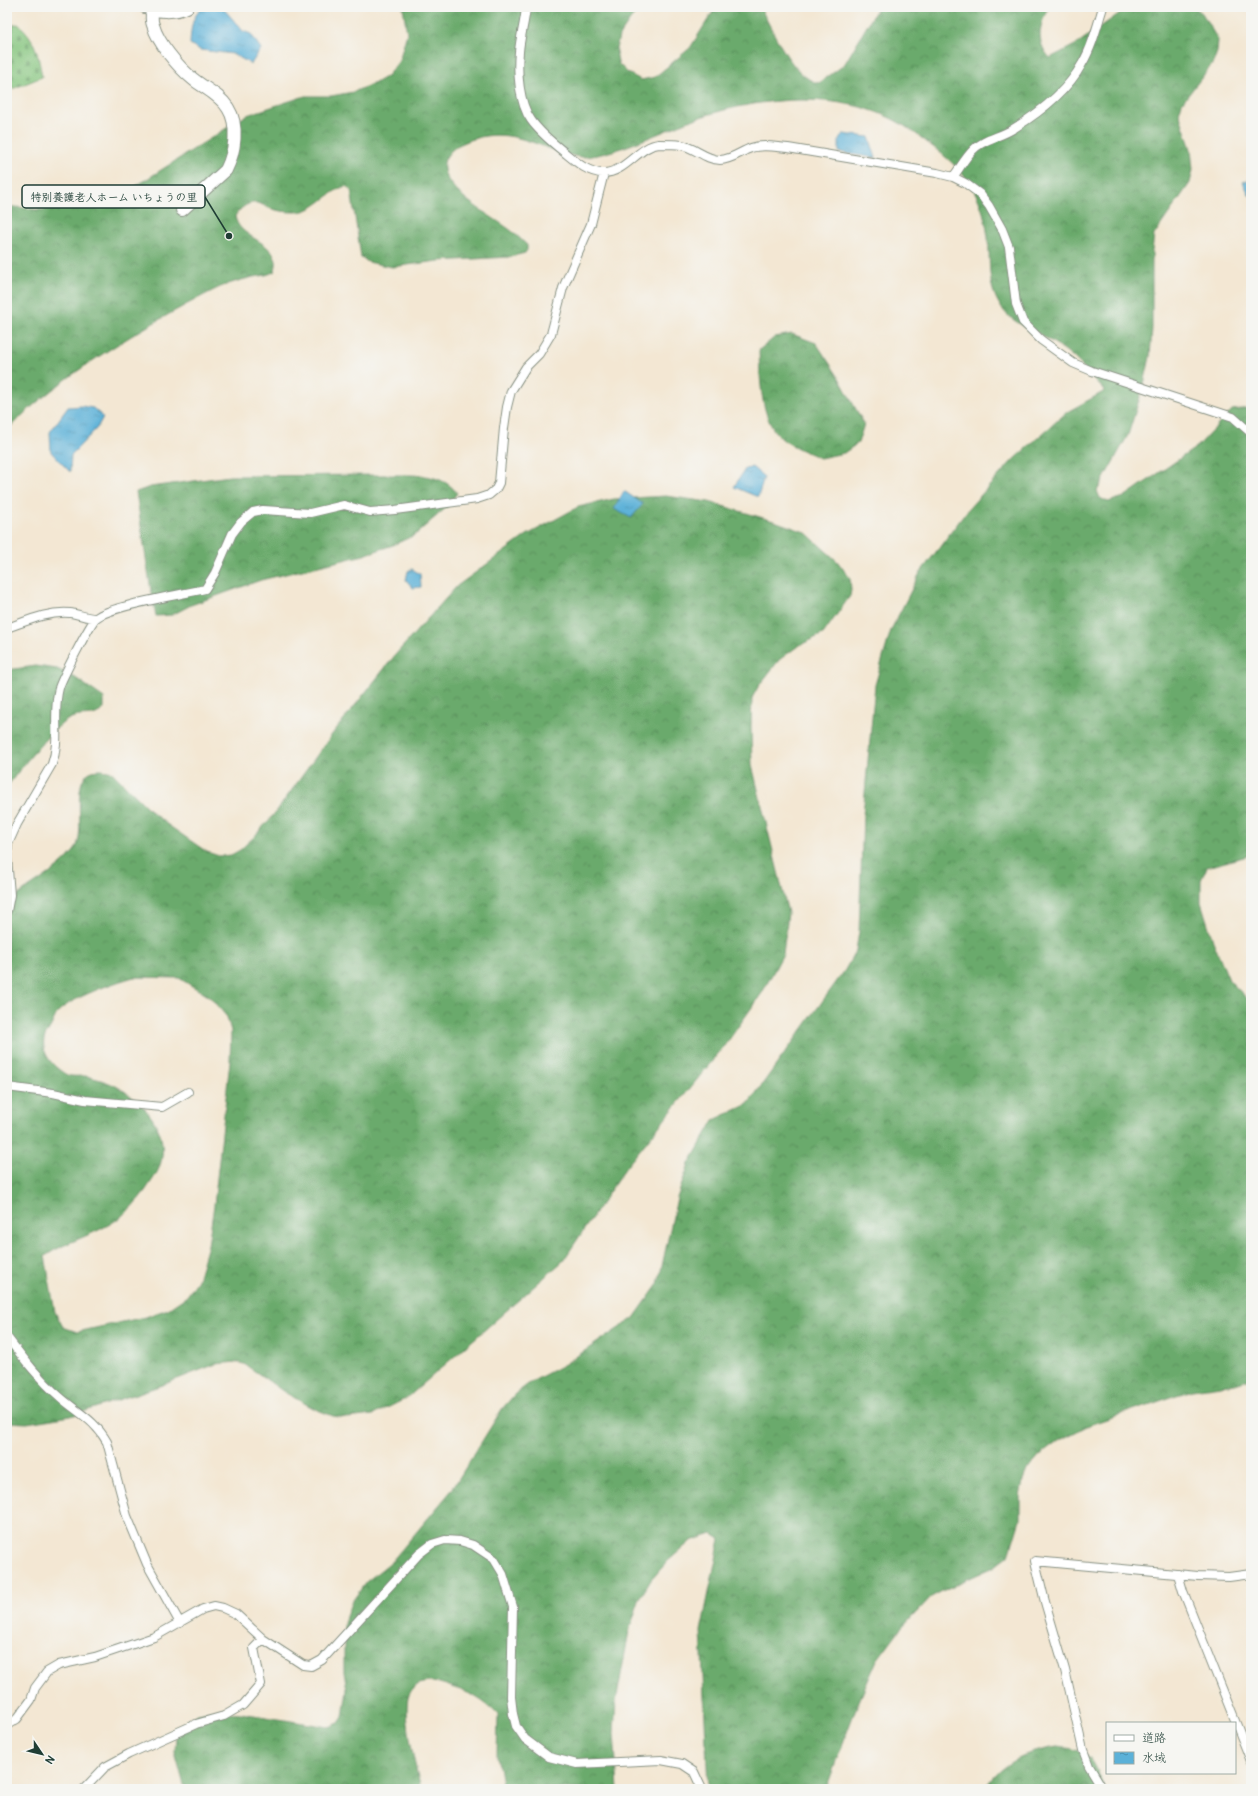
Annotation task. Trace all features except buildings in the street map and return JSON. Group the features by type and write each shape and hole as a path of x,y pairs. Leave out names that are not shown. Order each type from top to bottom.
{"street":[{"path":"182,210 226,170 230,161 235,134 228,108 177,64 164,46 153,25 148,8 169,11 187,7"},
{"path":"526,7 525,22 519,51 519,77 522,97 531,120 557,146 579,163 593,171 604,173 619,169 644,151 658,144 681,145 720,160 737,155 752,147 765,146 788,148 953,177 965,183 980,194 1002,229 1009,247 1016,304 1023,322 1041,340 1074,363 1233,417 1251,433"},
{"path":"953,177 979,144 1003,135 1020,125 1055,98 1068,85 1082,65 1094,40 1103,7"},
{"path":"7,911 10,894 7,857 8,844 16,824 52,764 55,756 58,735 56,719 58,689 95,618 111,610 205,589 215,573 232,534 241,522 253,512 263,510 310,513 344,505 370,512 395,510 477,499 489,495 496,489 499,483 506,407 511,391 526,367 539,354 551,334 563,288 590,224 604,173"},
{"path":"7,628 40,616 58,612 73,613 95,618"},
{"path":"7,1087 53,1093 85,1100 162,1107 188,1092"},
{"path":"7,1337 61,1398 94,1423 108,1442 130,1523 147,1564 180,1623"},
{"path":"7,1725 17,1719 31,1700 35,1688 47,1672 60,1665 95,1658 154,1638 203,1609 214,1606 236,1614 263,1639 303,1666 311,1666 322,1660 419,1554 432,1544 445,1540 460,1541 472,1544 494,1559 503,1574 512,1601 514,1632 510,1697 516,1726 525,1739 549,1757 577,1764 661,1760 682,1764 694,1772 702,1789"},
{"path":"1103,1789 1089,1766 1083,1750 1076,1710 1036,1561 1229,1578 1251,1574"},
{"path":"1178,1574 1183,1591 1235,1722"},
{"path":"84,1789 105,1767 129,1754 196,1724 224,1716 243,1705 256,1692 261,1684 254,1648 263,1639"},
{"path":"1236,1724 1251,1761"}],"green space":[{"path":"403,7 642,7 630,20 619,36 616,49 618,63 628,73 641,80 655,77 690,48 716,7 760,7 777,40 792,63 800,73 819,83 844,65 878,7 1049,7 1041,27 1040,39 1045,52 1050,58 1075,45 1120,13 1133,7 1194,7 1202,13 1218,40 1217,52 1213,63 1182,103 1179,113 1191,149 1193,170 1190,183 1154,235 1152,251 1152,328 1150,357 1144,384 1128,435 1097,491 1100,498 1108,502 1124,497 1198,446 1232,410 1251,408 1251,855 1207,867 1201,880 1201,902 1213,941 1229,980 1251,1002 1251,1379 1235,1384 1192,1390 1089,1425 1060,1440 1039,1456 1027,1470 1023,1480 1020,1497 1020,1519 1009,1555 994,1567 931,1597 898,1632 877,1660 856,1708 826,1789 708,1789 701,1631 720,1539 712,1534 691,1541 668,1561 651,1580 640,1598 629,1631 616,1702 614,1733 618,1789 503,1789 497,1756 498,1715 482,1701 470,1694 444,1684 432,1682 421,1683 416,1686 409,1695 407,1703 410,1741 421,1789 185,1789 175,1752 176,1734 181,1726 198,1713 209,1711 241,1713 329,1727 339,1723 343,1717 347,1689 344,1672 344,1622 351,1603 366,1582 392,1561 451,1491 502,1409 515,1394 531,1382 565,1364 634,1318 658,1284 677,1198 689,1164 714,1120 748,1104 845,970 856,950 859,932 863,814 875,685 891,630 920,573 970,507 1014,459 1067,412 1105,391 1069,353 1038,333 1015,321 1001,307 996,298 991,282 988,237 981,207 976,194 969,183 952,163 908,128 896,121 872,111 846,104 791,100 763,103 709,114 621,148 584,157 567,154 518,138 507,136 486,136 475,138 460,144 446,157 444,163 445,173 458,192 468,201 512,231 527,245 527,250 525,253 509,257 438,261 392,267 368,262 361,257 351,190 346,186 333,192 315,206 302,211 282,211 268,208 257,203 246,205 235,216 237,223 248,234 268,248 273,254 276,262 275,271 216,289 131,336 78,371 29,409 7,430 7,206 41,210 94,206 122,195 247,115 305,96 331,96 353,92 375,83 387,76 399,61 407,33"},
{"path":"7,17 11,25 18,24 29,36 35,48 42,77 12,89 7,78"},
{"path":"792,334 816,343 838,376 864,424 858,443 844,453 820,458 789,444 774,430 769,420 762,397 759,350 775,337"},
{"path":"412,475 432,477 442,481 457,493 448,506 415,535 393,545 364,555 261,580 191,605 172,615 156,616 136,492 150,487 230,476"},
{"path":"666,496 709,502 777,522 805,532 837,561 850,578 850,596 823,634 798,646 779,660 758,687 752,698 752,765 788,913 783,954 762,993 726,1044 626,1167 563,1261 407,1398 373,1415 347,1418 333,1416 315,1409 284,1392 244,1364 236,1362 216,1364 162,1385 71,1416 27,1423 7,1422 7,904 59,866 74,851 78,841 80,828 81,785 86,775 96,770 112,772 153,813 168,825 207,852 219,856 231,855 240,850 254,837 276,812 333,733 396,654 457,586 527,535 578,507 614,499","holes":["134,977 179,978 210,997 227,1017 231,1031 230,1061 214,1205 208,1245 198,1280 187,1296 168,1309 145,1317 77,1332 63,1327 55,1312 45,1256 62,1246 109,1225 129,1209 145,1191 158,1171 162,1155 162,1142 159,1130 153,1119 135,1099 125,1091 107,1082 85,1076 69,1076 62,1072 47,1056 44,1039 58,1012 83,996"]},
{"path":"36,666 57,669 74,677 104,698 104,709 93,715 78,716 69,719 62,724 36,750 7,787 7,670"},
{"path":"1057,1747 1077,1750 1089,1757 1096,1767 1103,1789 984,1789 999,1771 1015,1759 1034,1752"}],"water":[{"path":"205,7 222,7 243,31 251,34 261,49 251,64 233,54 200,50 190,44 191,28 194,18 200,10"},
{"path":"843,134 869,137 876,158 839,152 839,140"},
{"path":"1251,179 1251,196 1250,196 1243,182"},
{"path":"82,406 93,408 103,417 97,428 71,455 70,472 51,452 50,432 68,407"},
{"path":"752,467 764,477 758,497 734,487 745,469"},
{"path":"624,491 643,504 631,518 614,509"},
{"path":"412,569 420,574 421,587 413,588 406,580 408,571"}],"place":[{"name":"特別養護老人ホーム いちょうの里","path":"229,236"}]}
